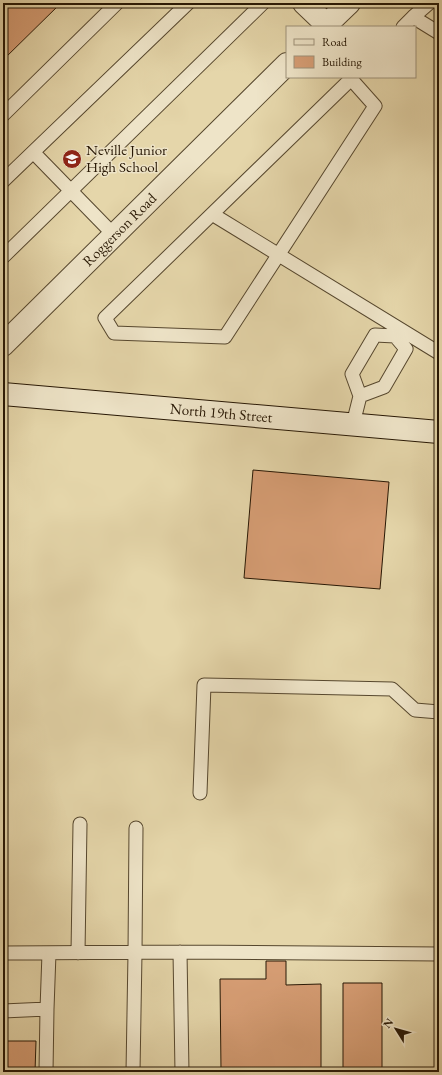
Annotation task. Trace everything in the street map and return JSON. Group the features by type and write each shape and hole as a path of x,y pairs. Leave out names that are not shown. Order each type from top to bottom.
{"street":[{"path":"304,3 325,26 349,3"},
{"name":"Roggerson Road","path":"3,345 286,65"},
{"name":"North 19th Street","path":"3,394 439,432"}],"lane":[{"path":"3,115 117,3"},
{"path":"3,181 188,3"},
{"path":"3,257 263,3"},
{"path":"404,26 429,3"},
{"path":"413,17 439,33"},
{"path":"351,78 375,106 277,254 225,337 114,333 106,318 351,78"},
{"path":"33,152 114,235"},
{"path":"212,214 277,254 397,333 439,353"},
{"path":"353,424 360,396 352,374 375,335 397,333"},
{"path":"360,396 384,387 406,349 397,333"},
{"path":"200,793 204,685 392,689 415,710 439,712"},
{"path":"78,953 80,824"},
{"path":"133,1072 136,828"},
{"path":"180,952 182,1072"},
{"path":"3,953 180,952 439,954"},
{"path":"46,1072 49,953"},
{"path":"3,1011 47,1009"}],"building":[{"path":"3,3 61,3 3,60"},
{"path":"253,470 389,482 380,589 244,578"},
{"path":"266,961 286,961 286,985 321,984 321,1072 287,1072 287,1069 251,1069 251,1072 221,1070 220,979 266,979"},
{"path":"343,983 382,983 382,1072 343,1072"},
{"path":"3,1041 36,1041 35,1072 3,1072"}],"place":[{"name":"Neville Junior High School","path":"72,159"}]}
